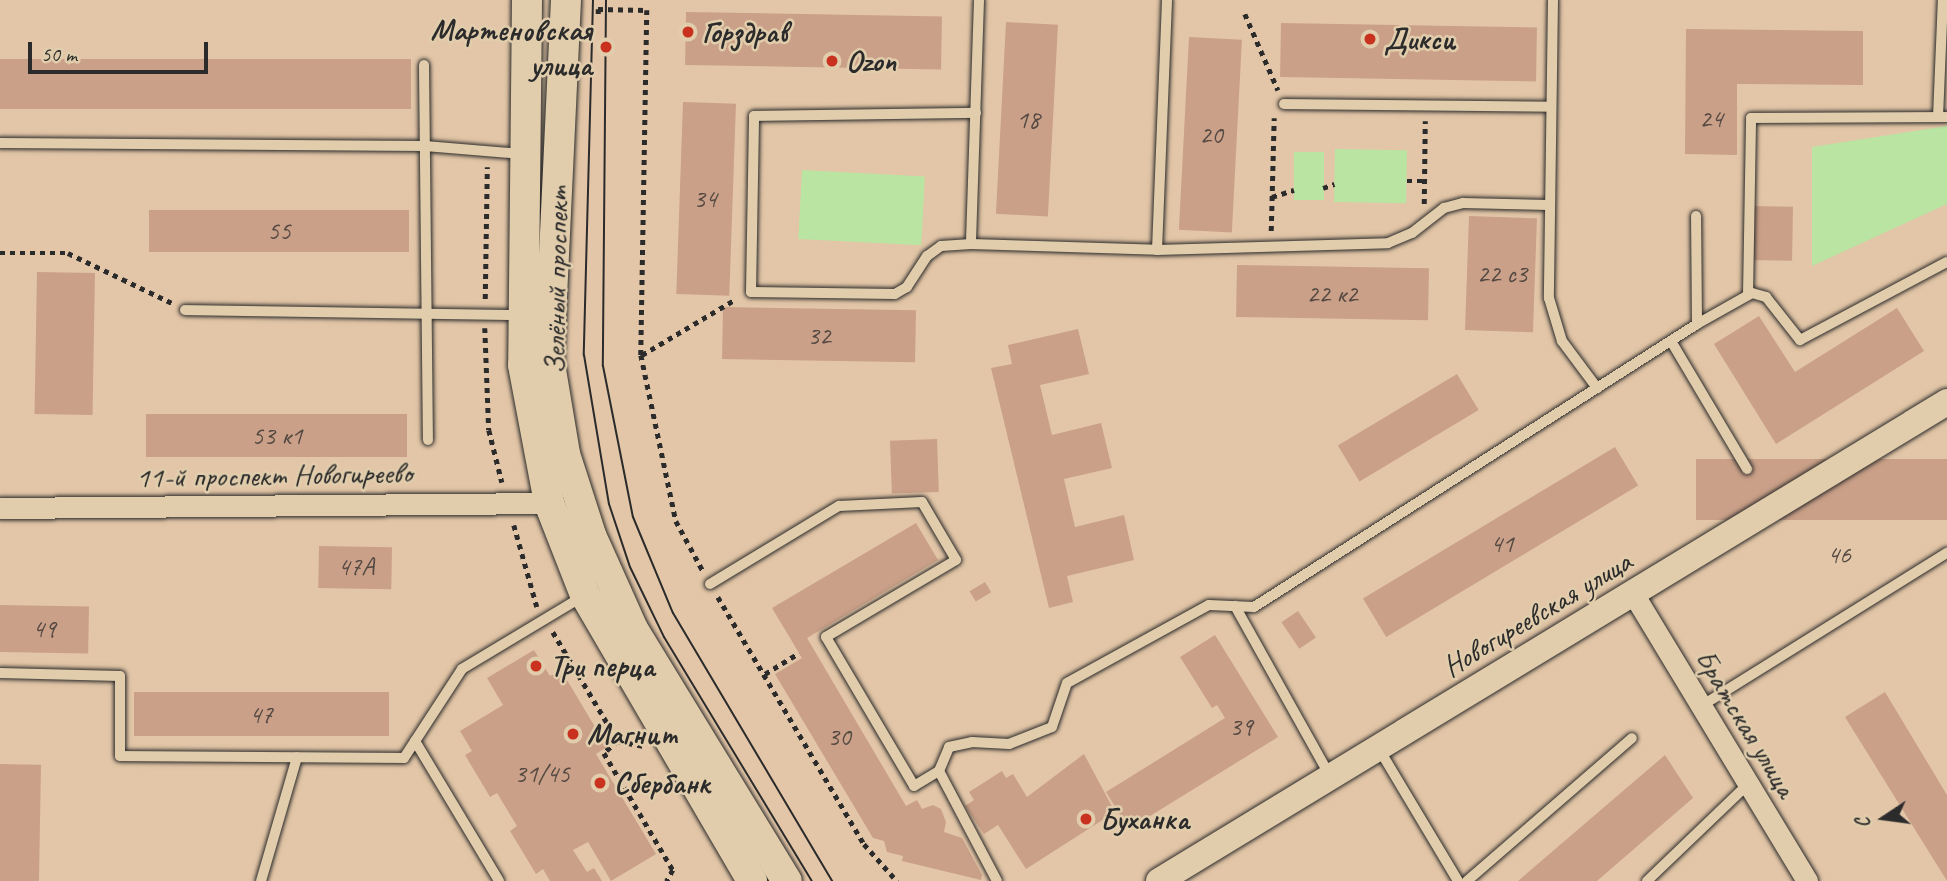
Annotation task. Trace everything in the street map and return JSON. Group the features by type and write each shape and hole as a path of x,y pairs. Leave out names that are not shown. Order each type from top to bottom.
{"main road":[{"name":"Зелёный проспект","path":"527,0 523,365 549,503 585,596 752,881"},
{"name":"Зелёный проспект","path":"566,0 549,358 565,454 591,535 633,629 787,881"}],"street":[{"name":"Новогиреевская улица","path":"1159,881 1377,747 1634,595 1947,401"},
{"name":"11-й проспект Новогиреево","path":"0,508 549,503"},
{"name":"Братская улица","path":"1634,595 1807,881"}],"lane":[{"path":"971,244 979,0"},
{"path":"1157,250 1167,0"},
{"path":"1553,0 1549,205 1551,316 1562,341 1597,388"},
{"path":"1748,295 1751,118 1942,117 1943,0"},
{"path":"424,65 428,440"},
{"path":"1284,104 1551,107"},
{"path":"976,113 754,116 751,292 895,294 907,287 927,256 941,246 971,244 1157,250 1388,243 1423,224 1444,208 1463,204 1549,205"},
{"path":"0,143 425,145 526,154"},
{"path":"1696,216 1697,324"},
{"path":"710,584 839,506 922,502 956,560 826,637 914,786 939,771 949,747 972,742 1009,744 1052,727 1067,683 1209,605 1254,607 1697,324 1748,295 1766,297 1800,340 1947,262"},
{"path":"185,310 523,315"},
{"path":"1671,341 1747,469"},
{"path":"1701,706 1947,553"},
{"path":"0,673 120,676 120,756 404,758 462,669 585,596"},
{"path":"1235,606 1330,776"},
{"path":"1467,881 1632,737"},
{"path":"415,741 499,881"},
{"path":"1377,747 1458,881"},
{"path":"261,881 297,757"},
{"path":"939,771 998,881"},
{"path":"1651,880 1748,784"}],"path":[{"path":"598,14 598,9 647,10 641,355 676,521 710,584 864,844 897,881"},
{"path":"1245,14 1284,104 1274,117 1271,248"},
{"path":"1423,224 1425,106"},
{"path":"1407,181 1424,181"},
{"path":"1323,188 1334,184"},
{"path":"1272,197 1294,190"},
{"path":"0,253 68,253 185,310"},
{"path":"641,355 736,299"},
{"path":"765,674 799,653"},
{"path":"618,741 604,753 673,870 667,881"}],"green space":[{"path":"1947,126 1947,204 1812,266 1812,147"},
{"path":"1335,149 1407,150 1406,203 1334,202"},
{"path":"1294,152 1324,152 1324,200 1294,200"},
{"path":"802,170 925,176 921,245 798,239"}],"building":[{"path":"686,12 942,16 941,69 685,65"},
{"path":"1006,22 1058,25 1048,216 996,214"},
{"path":"1281,23 1537,27 1536,81 1280,77"},
{"path":"1686,29 1863,31 1863,85 1737,84 1737,155 1685,154"},
{"path":"1189,37 1242,40 1232,233 1179,230"},
{"path":"0,59 411,59 411,109 0,109"},
{"path":"683,102 736,104 729,296 676,294"},
{"path":"1750,206 1793,207 1792,261 1749,260"},
{"path":"149,210 409,210 409,252 149,252"},
{"path":"1469,216 1537,218 1533,332 1465,330"},
{"path":"1237,265 1429,268 1428,320 1236,317"},
{"path":"37,272 95,273 93,415 35,414"},
{"path":"723,307 916,310 915,362 722,359"},
{"path":"1897,308 1924,351 1776,444 1714,344 1759,316 1795,372"},
{"path":"1078,329 1089,374 1040,385 1052,435 1101,423 1112,468 1064,479 1075,527 1124,515 1134,560 1067,576 1073,602 1049,608 991,368 1012,364 1008,345"},
{"path":"1457,374 1479,410 1359,482 1338,446"},
{"path":"146,414 407,414 407,457 146,457"},
{"path":"937,439 939,492 892,494 890,441"},
{"path":"1615,447 1638,486 1386,637 1363,598"},
{"path":"1696,459 1947,459 1947,520 1696,520"},
{"path":"916,523 938,560 807,638 906,806 917,800 922,809 933,805 941,809 946,822 944,832 962,838 982,875 981,880 902,861 903,856 887,852 884,841 873,838 775,674 802,658 772,608"},
{"path":"319,546 392,547 391,589 318,588"},
{"path":"985,582 991,592 976,602 970,591"},
{"path":"0,605 89,607 88,654 0,652"},
{"path":"1298,611 1316,638 1299,649 1281,622"},
{"path":"1215,635 1278,737 1129,829 1106,792 1225,718 1217,705 1212,708 1180,657"},
{"path":"534,650 550,676 561,670 607,747 596,754 656,854 611,881 588,842 573,850 587,872 594,868 602,881 550,881 543,869 536,874 510,831 517,826 497,793 490,797 465,755 472,751 460,731 503,705 487,678"},
{"path":"134,692 389,692 389,736 134,736"},
{"path":"1885,692 1947,795 1947,881 1845,717"},
{"path":"1084,754 1115,812 1026,869 998,825 984,834 965,806 974,800 969,792 1002,771 1006,778 1013,774 1027,797"},
{"path":"1665,755 1693,798 1597,881 1518,881"},
{"path":"0,764 41,765 39,881 0,881"}],"tram line":[{"path":"593,0 584,355 609,504 630,567 664,637 812,881"},
{"path":"606,0 603,366 633,517 673,613 832,881"}],"place":[{"name":"Горздрав","path":"688,32"},
{"name":"Дикси","path":"1370,39"},
{"name":"Мартеновская улица","path":"606,47"},
{"name":"Ozon","path":"832,61"},
{"name":"Три перца","path":"536,666"},
{"name":"Магнит","path":"573,734"},
{"name":"Сбербанк","path":"600,783"},
{"name":"Буханка","path":"1086,819"}]}
